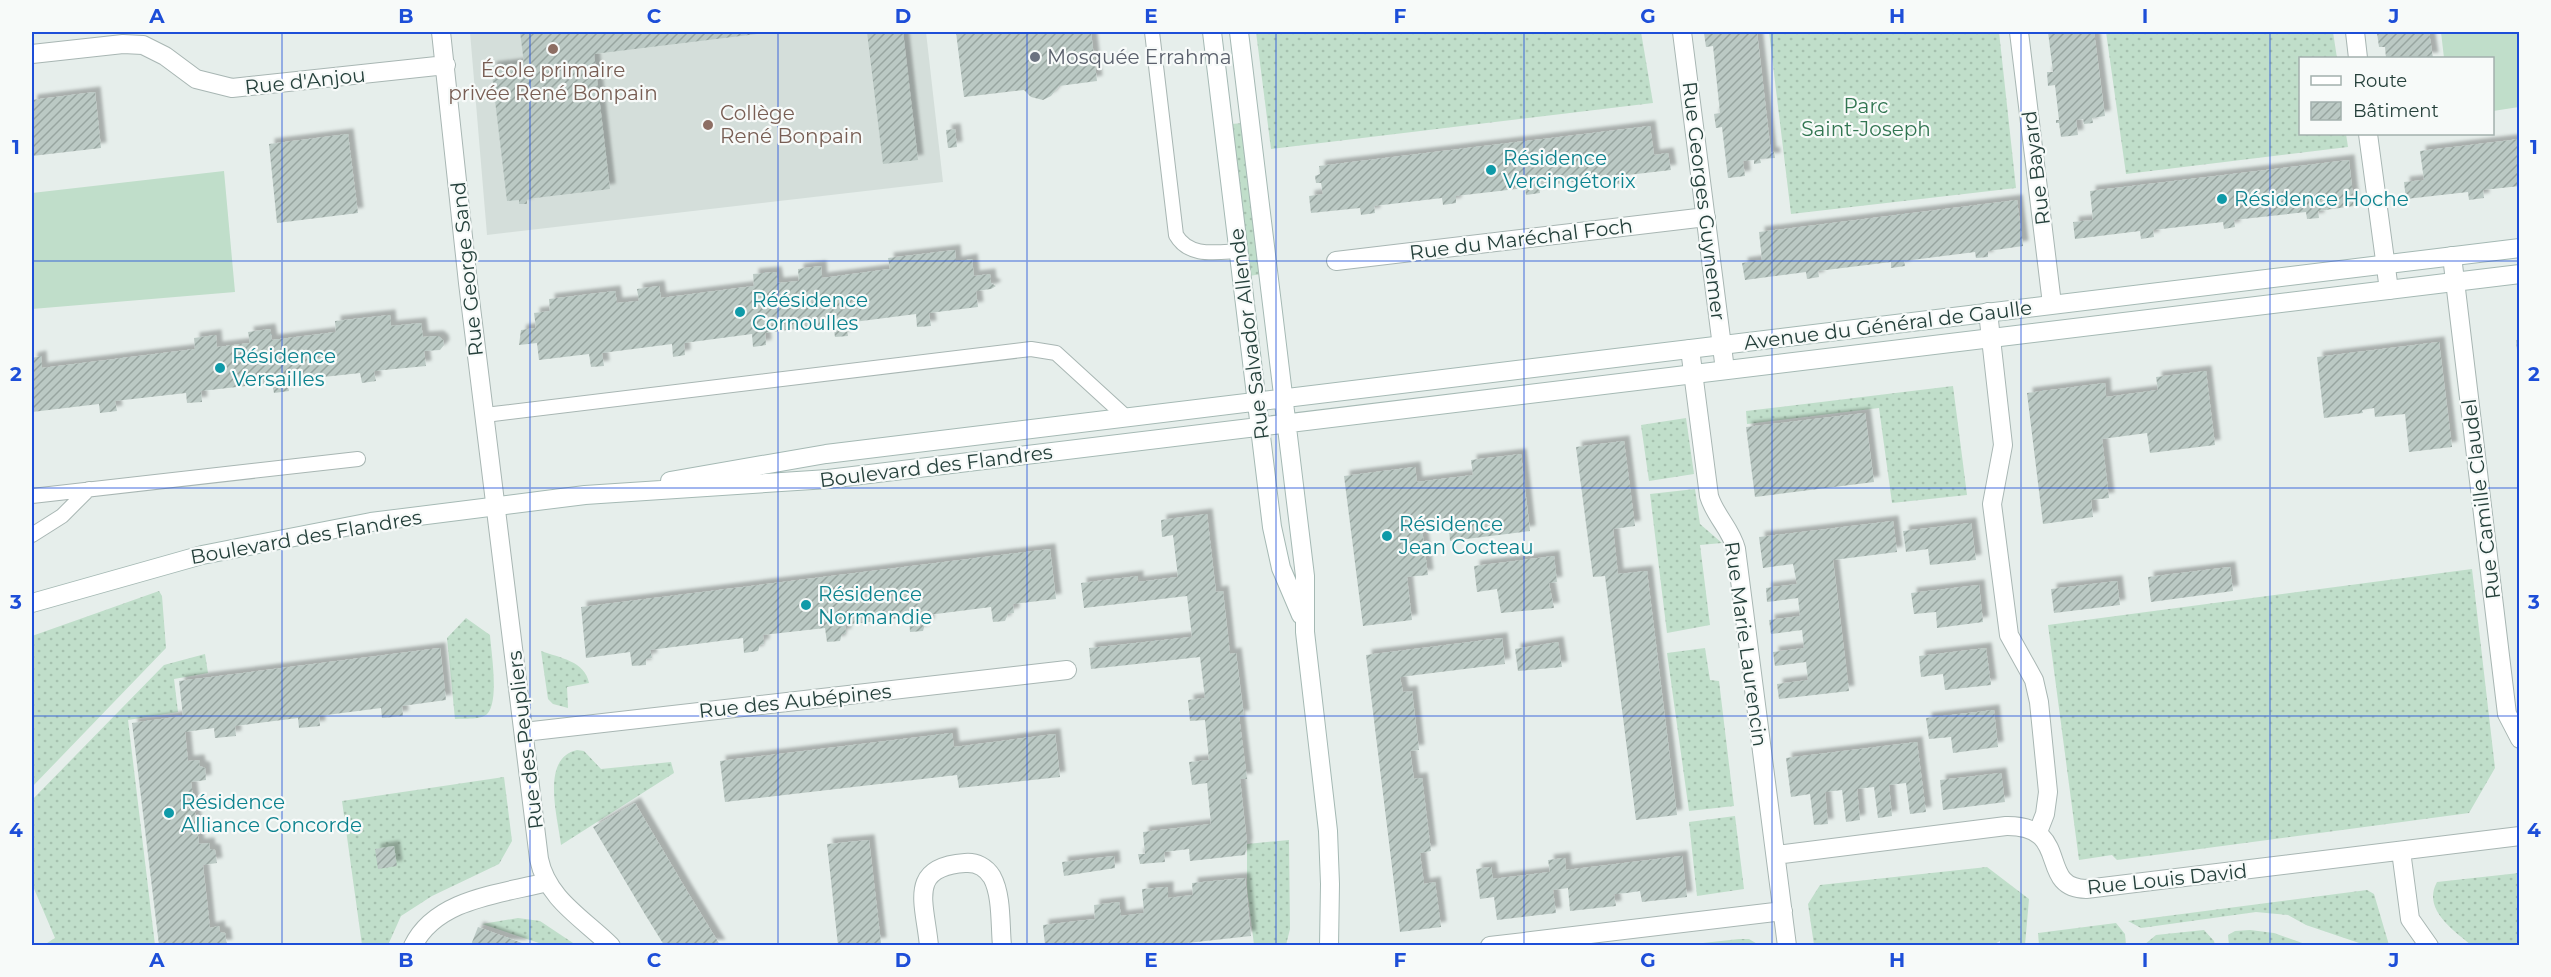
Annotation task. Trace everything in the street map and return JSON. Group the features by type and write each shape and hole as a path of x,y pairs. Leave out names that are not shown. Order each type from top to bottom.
{"street":[{"name":"Rue George Sand","path":"441,32 497,506"},
{"name":"Rue Salvador Allende","path":"1212,32 1276,550 1305,632"},
{"name":"Rue Salvador Allende","path":"1239,32 1305,576 1305,632 1328,831 1329,945"},
{"name":"Rue Georges Guynemer","path":"1682,32 1725,370"},
{"name":"Rue Bayard","path":"2019,32 2052,304"},
{"path":"2355,32 2358,57"},
{"name":"Rue d'Anjou","path":"32,54 123,44 143,45 165,56 196,79 232,88 446,65"},
{"path":"2368,135 2389,290"},
{"name":"Rue du Maréchal Foch","path":"1336,261 1706,218"},
{"name":"Avenue du Général de Gaulle","path":"1257,401 2520,248"},
{"name":"Rue Camille Claudel","path":"2451,256 2507,714 2520,739"},
{"name":"Avenue du Général de Gaulle","path":"1287,423 2520,274"},
{"path":"1776,855 2006,826 2024,826 2038,832 2045,814 2048,792 2039,702 2034,680 2009,635 1992,504 2003,444 1988,312"},
{"name":"Rue Marie Laurencin","path":"1690,348 1709,496 1712,507 1734,539 1736,549 1787,945"},
{"name":"Boulevard des Flandres","path":"32,603 137,572 263,541 371,522 585,495 826,454 1257,401"},
{"name":"Boulevard des Flandres","path":"585,495 797,482 1287,423"},
{"name":"Rue des Peupliers","path":"497,506 539,859 547,882 565,905 611,945"},
{"name":"Rue des Aubépines","path":"524,732 1066,670"},
{"name":"Rue Louis David","path":"2038,832 2047,842 2061,880 2080,889 2520,836"},
{"path":"2401,851 2410,918 2429,945"},
{"path":"929,945 923,893 927,879 941,866 969,863 987,870 994,881 1002,945"},
{"path":"413,945 422,930 442,913 472,901 547,882"},
{"path":"1490,945 1783,911"}],"lane":[{"path":"1152,32 1176,235 1184,245 1196,251 1239,251"},
{"path":"485,415 1031,349 1056,354 1126,417"},
{"path":"32,496 358,459"},
{"path":"32,535 62,516 89,489"}],"shaded area":[{"name":"Collège René Bonpain","path":"470,32 926,32 943,182 487,235"}],"green space":[{"path":"1256,32 1641,32 1653,103 1271,149"},
{"name":"Parc Saint-Joseph","path":"1769,32 1999,32 2016,188 1791,214"},
{"path":"2106,32 2333,32 2337,57 2299,57 2299,135 2346,135 2348,147 2126,174"},
{"path":"2441,32 2519,32 2519,107 2494,111 2494,57 2444,57"},
{"path":"1244,123 1262,274 1249,276 1231,124"},
{"path":"224,171 235,292 32,309 32,193"},
{"path":"1953,386 1967,495 1892,503 1879,408 1747,424 1746,411"},
{"path":"1686,418 1694,474 1649,481 1641,425"},
{"path":"1695,489 1700,524 1722,543 1700,545 1710,625 1667,633 1650,494"},
{"path":"2472,569 2495,768 2469,813 2117,860 2112,855 2079,860 2048,625"},
{"path":"159,591 162,596 166,648 32,787 32,636"},
{"path":"466,618 490,635 494,692 489,711 484,716 455,719 447,638"},
{"path":"1705,648 1710,680 1719,681 1734,806 1689,811 1667,653"},
{"path":"541,651 571,661 587,676 589,683 567,687 568,708 553,704 548,699"},
{"path":"205,654 208,673 174,679 178,712 128,720 155,945 44,945 55,938 32,884 32,800 164,665"},
{"path":"577,750 584,751 601,769 671,762 674,773 561,845 555,805 555,776 558,764 566,755"},
{"path":"504,777 512,841 499,864 432,896 401,916 388,945 362,945 342,801"},
{"path":"1735,816 1744,889 1697,896 1689,822"},
{"path":"1289,840 1290,929 1286,945 1254,945 1247,888 1247,844"},
{"path":"1987,867 2029,899 2025,945 2000,945 2000,941 1991,946 1814,945 1808,904 1820,885"},
{"path":"2519,873 2519,945 2471,945 2448,926 2436,910 2433,892 2437,882"},
{"path":"2367,890 2374,894 2389,945 2365,945 2306,925 2288,915 2256,912 2141,928 2128,921"},
{"path":"518,918 540,921 576,945 545,945 482,924"},
{"path":"2116,923 2125,934 2126,945 2039,945 2038,933"},
{"path":"2204,930 2215,945 2144,945 2156,935"},
{"path":"2235,931 2274,933 2308,945 2229,945 2228,935"},
{"path":"1749,939 1759,945 1685,945"}],"building":[{"path":"520,32 766,33 594,54 610,189 527,199 527,204 519,204 519,200 507,201 491,67 524,63"},
{"path":"867,32 903,32 918,160 883,164"},
{"name":"Mosquée Errahma","path":"956,32 1091,32 1097,81 1059,86 1051,96 1043,100 1031,97 1024,90 964,97"},
{"path":"1757,32 1771,153 1774,152 1775,158 1760,159 1761,163 1754,164 1754,160 1743,161 1745,176 1728,178 1722,127 1716,128 1714,114 1720,113 1713,46 1706,47 1704,33"},
{"path":"2048,32 2094,32 2105,116 2092,118 2093,123 2084,124 2083,119 2076,120 2078,135 2061,137 2059,123 2056,123 2056,120 2059,120 2055,85 2048,86 2047,72 2053,72"},
{"path":"2429,32 2433,57 2386,57 2385,47 2379,47 2377,33"},
{"path":"95,92 101,148 32,156 32,100"},
{"name":"Résidence Vercingétorix","path":"1650,126 1654,155 1668,153 1671,170 1619,176 1620,184 1608,185 1607,178 1539,186 1540,193 1526,195 1525,188 1456,196 1456,203 1443,205 1442,198 1374,206 1375,213 1361,215 1360,208 1311,213 1309,196 1323,194 1321,183 1316,183 1315,176 1320,174 1319,166"},
{"path":"955,129 957,147 948,148 946,130"},
{"path":"348,134 358,213 277,223 269,144"},
{"path":"2520,139 2520,186 2483,190 2484,198 2469,200 2468,192 2406,199 2404,182 2424,180 2420,151"},
{"name":"Résidence Hoche","path":"2349,160 2354,206 2318,211 2319,218 2307,219 2306,212 2234,220 2235,227 2224,229 2223,222 2153,230 2154,237 2141,239 2140,231 2075,239 2073,222 2093,220 2090,191"},
{"path":"2017,200 2023,246 1988,251 1988,257 1976,258 1975,252 1904,261 1905,266 1891,268 1891,262 1818,271 1819,277 1807,279 1806,272 1745,280 1742,263 1762,260 1759,232"},
{"name":"Réésidence Cornoulles","path":"955,250 956,262 972,259 974,276 990,274 991,283 996,286 976,291 978,307 929,313 931,326 917,327 916,314 846,323 848,336 835,337 833,324 765,333 766,345 753,347 752,334 684,343 685,355 673,357 672,344 602,353 604,366 591,367 589,354 539,360 537,343 519,345 521,330 536,328 534,313 550,311 549,299 615,291 617,303 639,301 637,289 659,286 661,298 754,286 753,274 776,272 778,283 799,281 798,269 821,266 822,278 890,269 888,258"},
{"name":"Résidence Versailles","path":"390,315 391,326 421,323 423,337 438,336 443,340 444,345 440,350 424,351 426,366 374,371 376,381 362,383 360,373 287,381 289,391 274,393 272,383 201,391 202,402 187,403 186,393 115,401 117,411 100,413 99,404 32,412 32,358 41,356 42,368 195,349 194,338 216,335 217,347 250,343 248,332 270,329 272,340 336,332 335,321"},
{"path":"2516,340 2520,340 2520,361 2518,361"},
{"path":"2439,342 2452,447 2409,452 2405,414 2375,417 2374,408 2362,410 2363,413 2324,418 2317,357"},
{"path":"2206,371 2215,445 2150,453 2147,433 2102,439 2109,498 2091,500 2093,517 2043,524 2027,393 2105,383 2106,397 2158,390 2156,377"},
{"path":"1865,413 1874,482 1755,497 1746,427"},
{"path":"1624,441 1635,526 1613,529 1618,574 1647,571 1677,815 1636,820 1605,576 1593,577 1576,447"},
{"name":"Résidence Jean Cocteau","path":"1521,454 1530,531 1450,541 1448,518 1421,521 1428,575 1407,577 1412,620 1363,626 1344,476 1415,467 1417,482 1473,475 1471,460"},
{"path":"1207,514 1216,592 1223,591 1230,654 1236,653 1244,716 1239,716 1247,779 1240,779 1247,843 1245,855 1190,861 1189,849 1164,852 1165,862 1140,864 1138,854 1145,854 1143,832 1211,824 1207,783 1192,785 1189,762 1209,760 1205,720 1190,721 1188,700 1205,698 1200,657 1091,669 1089,648 1192,637 1187,596 1084,608 1081,583 1138,576 1138,582 1178,577 1173,535 1162,537 1161,520"},
{"path":"1893,521 1897,552 1833,560 1849,691 1779,699 1777,684 1808,680 1806,662 1775,666 1773,652 1804,648 1802,630 1771,634 1769,620 1800,616 1798,598 1767,602 1766,588 1797,584 1793,564 1763,568 1759,537"},
{"path":"1971,523 1976,560 1930,565 1928,549 1906,552 1903,531"},
{"name":"Résidence Normandie","path":"1050,549 1056,599 1013,604 1014,613 1008,614 1005,621 993,622 991,607 928,615 929,624 925,624 923,631 910,632 909,617 845,625 846,634 842,634 840,641 827,642 825,628 763,635 764,644 760,645 758,651 744,653 743,638 650,650 652,658 646,659 646,665 632,666 630,652 586,658 581,607"},
{"path":"1554,556 1557,582 1549,583 1554,608 1501,613 1497,589 1477,592 1474,566"},
{"path":"2230,567 2233,591 2151,602 2148,577"},
{"path":"2117,581 2120,605 2054,613 2051,589"},
{"path":"1979,585 1983,622 1937,628 1936,612 1914,614 1911,593"},
{"path":"1502,638 1505,664 1400,677 1403,692 1412,691 1419,750 1410,751 1414,779 1422,778 1431,851 1420,853 1424,884 1435,882 1441,927 1400,932 1366,655"},
{"path":"1558,642 1562,667 1518,671 1515,649"},
{"name":"Résidence Alliance Concorde","path":"440,648 446,700 402,706 403,716 382,718 381,708 319,716 320,726 299,728 298,718 235,726 236,736 215,738 214,728 185,732 188,761 199,760 200,766 205,768 206,780 191,782 199,844 209,843 210,849 215,850 217,863 203,865 210,928 219,926 220,932 225,933 227,945 159,945 132,723 183,716 179,681"},
{"path":"1986,648 1991,685 1945,690 1943,674 1921,677 1919,656"},
{"path":"1994,710 1998,747 1953,753 1951,737 1929,739 1926,718"},
{"path":"952,733 954,747 1055,734 1060,777 959,788 957,775 725,802 720,761"},
{"path":"1917,742 1926,812 1910,814 1906,783 1889,785 1892,816 1878,818 1874,787 1857,789 1860,820 1846,822 1842,790 1825,792 1828,824 1814,825 1810,794 1791,797 1786,758"},
{"path":"2001,773 2005,802 1943,810 1940,780"},
{"path":"635,803 720,945 664,945 646,916 593,827"},
{"path":"869,840 881,943 838,945 827,844"},
{"path":"394,846 397,866 378,869 375,849"},
{"path":"1114,856 1115,868 1064,876 1062,862"},
{"path":"1682,856 1687,897 1642,902 1640,891 1614,894 1616,906 1570,911 1568,888 1553,890 1556,913 1497,920 1494,897 1480,899 1476,869 1491,867 1493,879 1550,872 1548,860 1565,858 1566,870"},
{"path":"1245,878 1251,936 1169,945 1045,945 1043,925 1095,919 1094,905 1119,902 1121,916 1144,913 1142,889 1168,887 1168,898 1193,895 1192,883"},
{"path":"478,927 522,943 521,945 471,945"}],"place":[{"name":"École primaire privée René Bonpain","path":"553,49"},
{"name":"Mosquée Errahma","path":"1035,57"},
{"name":"Collège René Bonpain","path":"708,125"},
{"name":"Résidence Vercingétorix","path":"1491,170"},
{"name":"Résidence Hoche","path":"2222,199"},
{"name":"Réésidence Cornoulles","path":"740,312"},
{"name":"Résidence Versailles","path":"220,368"},
{"name":"Résidence Jean Cocteau","path":"1387,536"},
{"name":"Résidence Normandie","path":"806,605"},
{"name":"Résidence Alliance Concorde","path":"169,813"}]}
